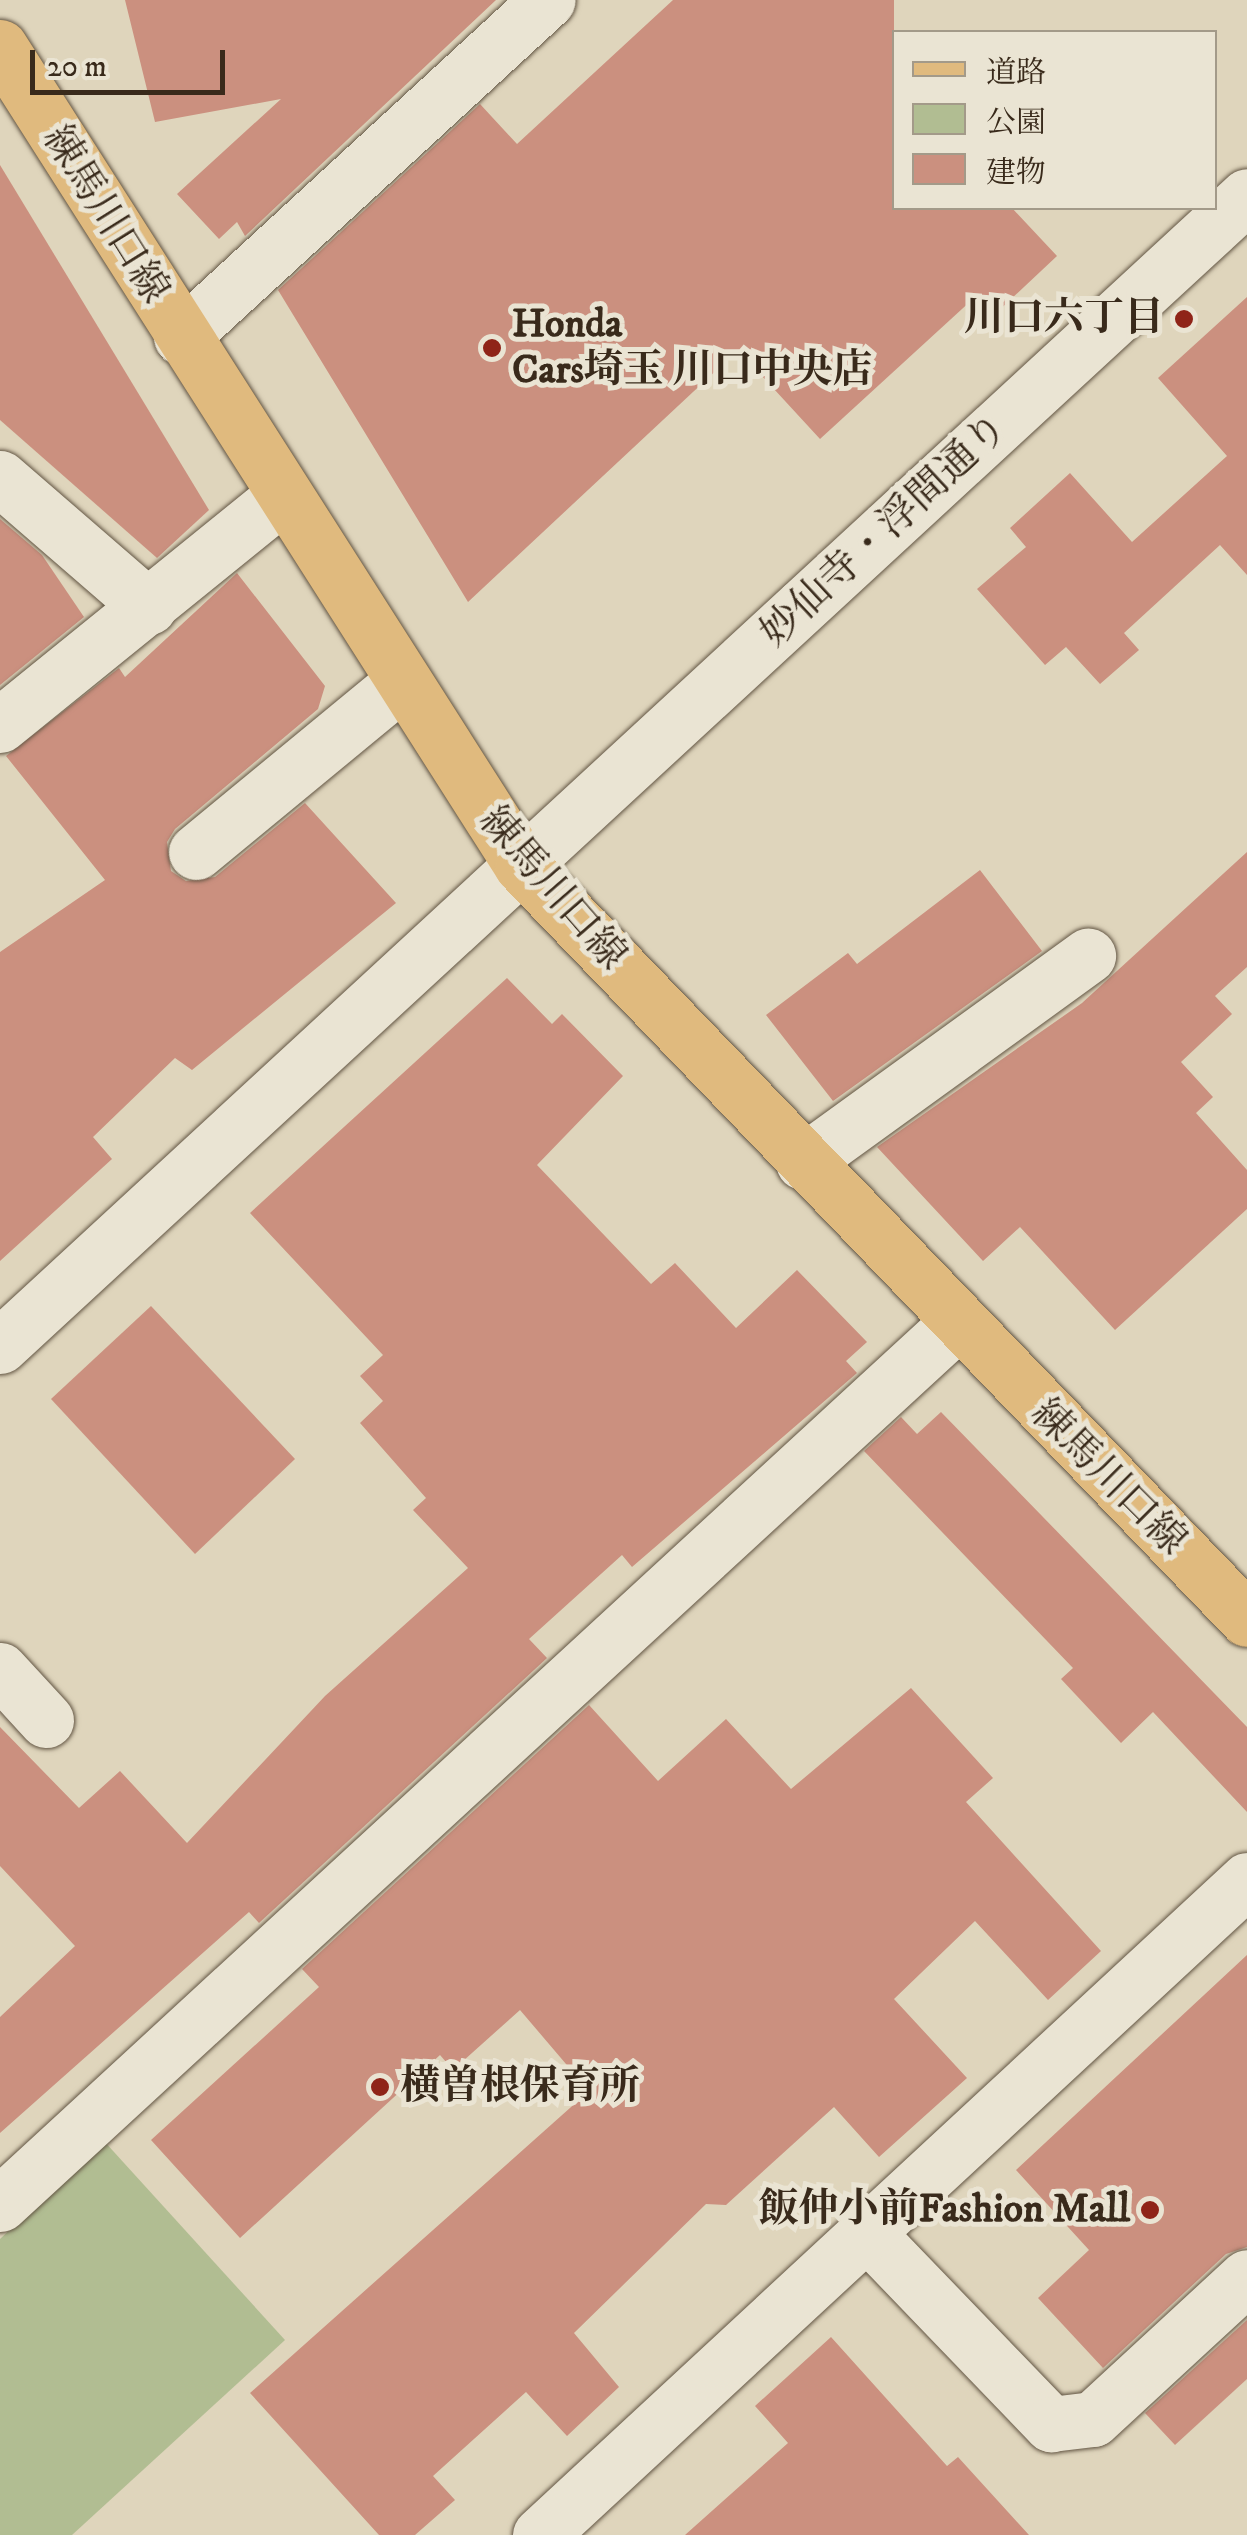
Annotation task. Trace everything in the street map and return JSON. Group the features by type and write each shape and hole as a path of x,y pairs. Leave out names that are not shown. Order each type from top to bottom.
{"main road":[{"name":"練馬川口線","path":"0,47 280,498 522,866 956,1324 1247,1619"}],"street":[{"path":"181,337 548,0"},
{"name":"妙仙寺・浮間通り","path":"5,1331 1239,219"},
{"path":"0,478 149,607"},
{"path":"0,726 280,498"},
{"path":"196,852 400,684"},
{"path":"804,1162 1088,956"},
{"path":"0,2204 956,1324"},
{"path":"0,1670 46,1720"},
{"path":"540,2535 1247,1880"},
{"path":"866,2232 1051,2424 1093,2419 1247,2277"}],"green space":[{"path":"104,2141 285,2340 72,2535 0,2535 0,2239"}],"building":[{"path":"125,0 496,0 245,236 237,222 219,239 177,194 281,99 155,122"},
{"path":"673,0 894,0 892,210 1014,210 1057,256 992,317 974,298 820,439 738,350 468,602 278,290 480,104 517,144"},
{"path":"0,165 209,510 157,558 0,420"},
{"path":"1247,297 1247,575 1220,545 1124,633 1139,650 1100,684 1066,647 1045,665 977,589 1026,547 1010,528 1070,473 1132,542 1227,456 1158,378"},
{"path":"0,519 42,555 84,617 0,685"},
{"path":"237,573 325,686 318,709 175,829 167,842 171,871 186,881 215,877 305,803 396,903 192,1070 175,1058 93,1137 112,1159 0,1261 0,952 105,880 6,756 119,668 125,677"},
{"path":"1247,852 1247,967 1215,996 1232,1014 1181,1062 1213,1097 1196,1113 1247,1170 1247,1209 1115,1330 1020,1227 983,1261 877,1147 1082,1003"},
{"path":"980,870 1042,951 833,1101 766,1015 848,953 857,964"},
{"path":"507,978 552,1024 562,1014 623,1076 537,1165 651,1284 675,1263 736,1328 797,1270 867,1342 846,1361 857,1373 632,1567 622,1555 529,1639 547,1658 259,1923 249,1912 0,2133 0,2017 75,1946 0,1866 0,1727 79,1808 120,1771 187,1843 325,1696 468,1568 413,1510 426,1498 360,1423 383,1401 360,1376 383,1355 250,1213"},
{"path":"151,1306 295,1459 195,1554 51,1399"},
{"path":"941,1412 1247,1727 1247,1812 1153,1712 1121,1743 1061,1679 1073,1668 864,1451 901,1417 917,1434"},
{"path":"911,1688 993,1778 966,1802 1101,1951 1048,2000 975,1921 894,1999 967,2078 879,2157 834,2107 726,2205 706,2204 574,2333 619,2387 567,2436 526,2392 433,2476 455,2500 415,2535 379,2535 250,2393 589,2091 520,2010 453,2070 440,2055 240,2238 151,2140 319,1987 302,1969 589,1705 658,1781 726,1719 791,1789"},
{"name":"飯仲小前Fashion Mall","path":"1247,1955 1247,2247 1226,2254 1103,2368 1038,2298 1089,2250 1016,2170"},
{"path":"1247,2320 1247,2379 1175,2445 1145,2413"},
{"path":"831,2337 947,2466 958,2457 1029,2535 685,2535 788,2443 755,2406"}],"place":[{"name":"川口六丁目","path":"1184,319"},
{"name":"Honda Cars埼玉 川口中央店","path":"492,348"},
{"name":"横曽根保育所","path":"380,2087"},
{"name":"飯仲小前Fashion Mall","path":"1150,2210"}]}
